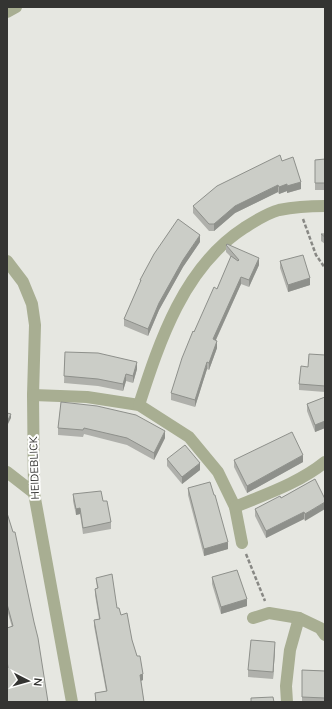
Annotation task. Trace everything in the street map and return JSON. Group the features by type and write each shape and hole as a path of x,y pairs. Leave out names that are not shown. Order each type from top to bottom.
{"street":[{"path":"7,12 16,7"},
{"path":"139,405 171,316 197,273 211,255 229,237 255,220 279,210 299,207 325,206"},
{"name":"HEIDEBLICK","path":"7,261 23,282 32,304 35,324 33,395 34,493 72,702"},
{"path":"33,395 87,397 139,405 189,437 218,472 235,507 242,543"},
{"path":"235,507 294,482 317,469 325,462"},
{"path":"7,472 34,493"},
{"path":"253,618 269,613 299,618 320,628 325,635"},
{"path":"288,702 286,686 290,650 299,618"}],"path":[{"path":"299,207 316,254 325,268"},
{"path":"242,543 269,613"}],"building":[{"path":"280,155 282,161 293,157 301,182 287,186 287,184 279,187 278,185 235,206 214,224 209,224 193,206 217,186"},
{"path":"325,159 325,183 315,183 315,160"},
{"path":"178,219 200,235 183,260 159,303 148,329 124,319 140,280 154,254"},
{"path":"227,244 259,258 249,280 241,277 213,339 217,341 209,363 207,362 195,400 171,393 182,358 214,287 217,289 231,256 238,261 239,260 226,245"},
{"path":"303,255 310,278 288,285 280,261"},
{"path":"65,352 98,353 137,362 133,376 126,374 123,384 98,379 64,376"},
{"path":"309,354 325,355 325,386 299,384 301,366 308,367"},
{"path":"325,397 325,421 315,425 307,404"},
{"path":"61,402 97,406 136,415 165,431 154,453 127,438 84,428 83,430 58,428"},
{"path":"7,413 11,414 7,422"},
{"path":"292,432 303,455 247,486 234,460"},
{"path":"185,445 200,463 182,477 167,459"},
{"path":"315,479 325,502 305,514 304,512 266,531 255,509 280,496 281,498"},
{"path":"210,482 228,542 204,549 188,488"},
{"path":"101,491 103,501 107,501 111,522 83,528 80,508 76,509 73,494"},
{"path":"7,513 13,532 15,532 38,638 48,702 7,702 7,628 13,626 7,604"},
{"path":"237,570 247,599 221,607 212,577"},
{"path":"112,574 117,608 119,608 121,615 127,613 132,640 137,656 140,656 143,674 140,675 144,702 96,702 95,693 107,691 94,620 100,619 95,589 98,588 96,578"},
{"path":"251,640 275,642 273,672 248,670"},
{"path":"302,670 325,671 325,698 302,697"},
{"path":"273,697 274,702 251,702 251,698"}]}
